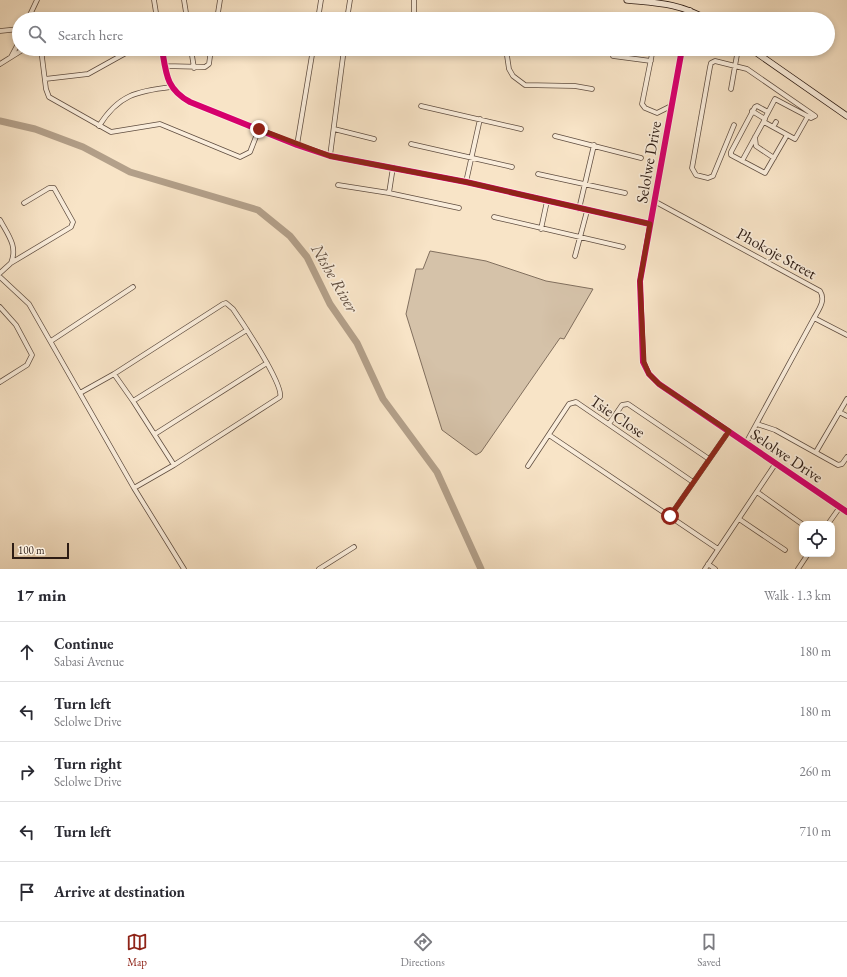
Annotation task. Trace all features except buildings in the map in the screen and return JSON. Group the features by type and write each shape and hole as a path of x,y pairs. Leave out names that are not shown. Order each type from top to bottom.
{"street":[{"path":"31,12 37,0"},
{"path":"154,0 156,12"},
{"path":"184,0 186,12"},
{"path":"218,12 220,0"},
{"path":"319,12 321,0"},
{"path":"348,12 350,0"},
{"path":"414,0 414,12"},
{"path":"627,0 666,4 694,12"},
{"path":"0,31 12,30"},
{"path":"10,59 12,55"},
{"path":"0,64 14,56"},
{"path":"42,56 49,97 99,126 116,133 160,124 240,157 250,152 259,129"},
{"path":"45,79 88,74 120,56"},
{"path":"163,56 171,87 176,93 190,102 296,145 330,156 466,182 650,224"},
{"path":"192,56 194,68"},
{"path":"165,66 203,68 208,66 210,56"},
{"path":"296,145 312,56"},
{"path":"330,156 343,56"},
{"path":"507,56 509,69 513,76 525,85 575,86 592,89"},
{"path":"613,56 650,61"},
{"path":"651,56 642,104 645,108 657,113 671,106"},
{"name":"Selolwe Drive","path":"681,56 640,281 644,362 646,368 659,384 847,511"},
{"path":"732,89 737,56"},
{"path":"761,56 847,116"},
{"path":"734,125 713,176 708,178 696,175 692,168 711,63 715,61 747,70 815,115 813,118 775,99"},
{"path":"99,126 110,109 122,100 149,90 171,87"},
{"path":"742,161 780,92"},
{"path":"794,109 797,103"},
{"path":"421,106 521,129"},
{"path":"768,112 756,106 731,152 731,155 765,173 787,135"},
{"path":"752,111 773,127 795,139 808,116"},
{"path":"466,182 480,119"},
{"path":"773,127 776,122"},
{"path":"334,129 374,139"},
{"path":"555,136 641,158"},
{"path":"755,137 756,146 774,158"},
{"path":"411,144 512,167"},
{"path":"579,209 594,145"},
{"path":"389,193 393,167"},
{"path":"538,174 625,193"},
{"path":"338,186 389,193 459,208"},
{"path":"0,273 11,263 71,226 73,222 54,188 49,188 24,203"},
{"path":"541,229 547,201"},
{"name":"Phokoje Street","path":"654,201 820,291 823,300 746,443"},
{"path":"575,256 586,210"},
{"path":"494,217 623,247"},
{"path":"0,220 13,244 14,255 11,263"},
{"path":"0,277 29,304 134,488 184,569"},
{"path":"51,341 133,287"},
{"path":"80,393 114,374 219,305 226,303 230,306 247,330 267,363 281,392 280,397 174,465 134,488"},
{"path":"0,307 16,325 32,355 27,365 1,380"},
{"path":"814,318 847,335"},
{"path":"133,401 247,330"},
{"path":"155,434 267,363"},
{"path":"114,374 155,434 174,465"},
{"path":"816,452 847,399"},
{"name":"Tsie Close","path":"528,466 569,404 576,402 693,482"},
{"path":"609,424 622,405 628,404 709,459"},
{"path":"839,412 847,416"},
{"path":"757,424 775,430 839,465 847,457"},
{"path":"670,516 729,431"},
{"path":"549,435 718,549"},
{"path":"704,569 776,463"},
{"path":"757,492 799,522"},
{"path":"830,521 840,507"},
{"path":"739,519 785,550"},
{"path":"319,569 354,547"},
{"path":"798,569 806,557"},
{"path":"708,564 715,569"}],"shaded area":[{"path":"430,251 486,261 546,281 593,289 564,339 560,338 481,452 476,455 442,430 406,314 416,269 423,269"}],"waterway":[{"name":"Ntshe River","path":"0,121 35,129 83,147 130,172 258,210 290,236 307,257 330,304 357,343 383,399 437,472 481,569"}],"cycle path":[{"path":"163,56 168,80 176,92 182,97 190,102 297,145 330,156 466,182 650,224"},
{"path":"681,56 640,281 643,362 649,374 659,384 847,512"}],"route":[{"path":"259,129 296,145 330,156 466,182 650,224 640,281 644,362 646,368 649,374 659,384 729,431 670,516"}]}
